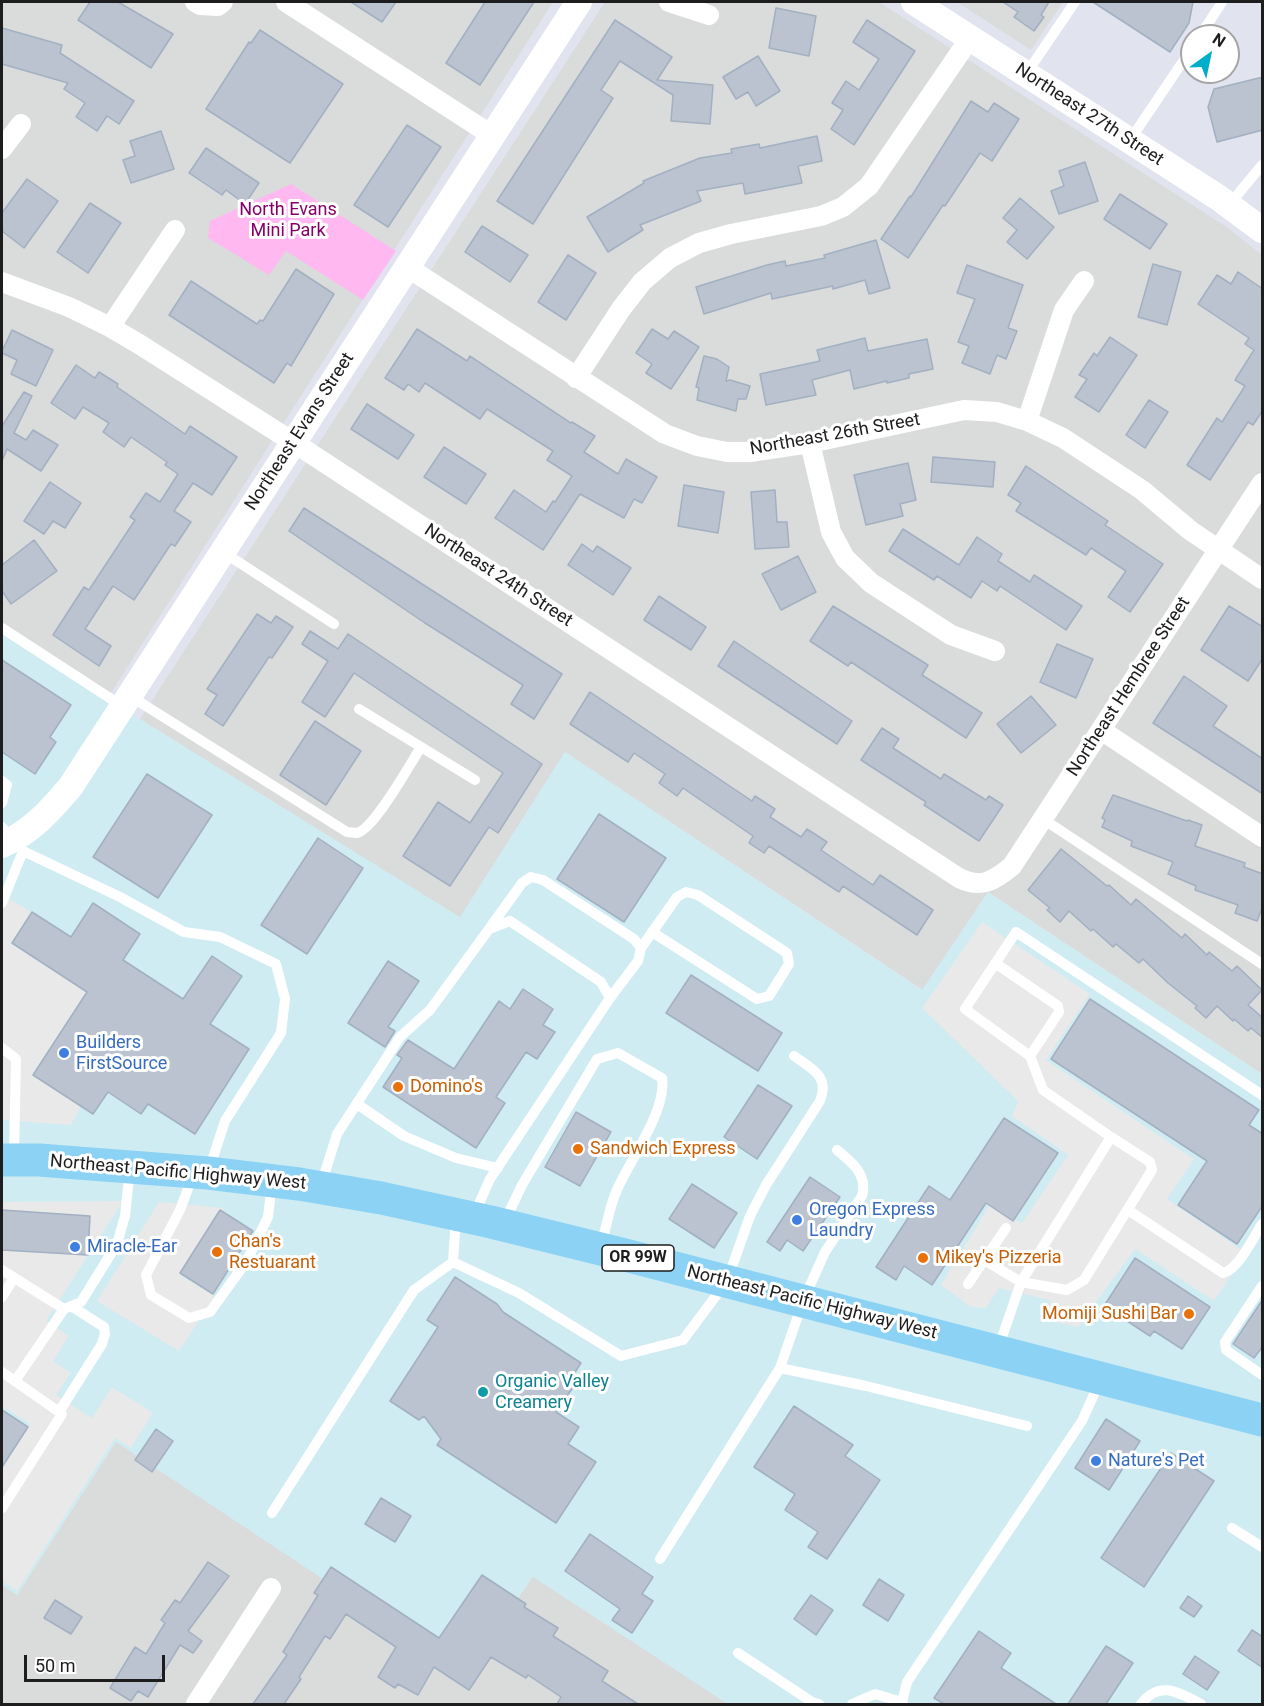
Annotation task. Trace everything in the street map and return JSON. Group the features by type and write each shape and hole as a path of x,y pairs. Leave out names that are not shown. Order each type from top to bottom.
{"highway":[{"name":"Northeast Pacific Highway West","path":"8,1160 39,1160 201,1172 320,1187 381,1198 601,1249 1263,1420"}],"street":[{"path":"195,2 200,5 219,6 223,2"},
{"path":"286,2 493,136"},
{"name":"Northeast Evans Street","path":"10,841 47,815 71,786 579,2"},
{"path":"669,2 710,15"},
{"name":"Northeast 27th Street","path":"914,2 1229,205 1263,230"},
{"path":"576,378 621,309 642,282 670,258 699,243 731,234 820,216 843,207 869,186 970,38"},
{"path":"2,149 21,124"},
{"path":"110,327 175,230"},
{"name":"Northeast 26th Street","path":"407,267 665,434 697,446 727,452 750,452 810,443 964,410 997,412 1027,421 1063,438 1142,490 1191,531 1263,579"},
{"path":"1027,421 1064,310 1084,281"},
{"name":"Northeast 24th Street","path":"2,282 69,307 110,327 293,442 958,878 970,883 986,882"},
{"path":"810,443 831,532 845,558 871,583 951,635 995,651"},
{"name":"Northeast Hembree Street","path":"986,882 999,877 1011,866 1263,483"},
{"path":"1101,730 1263,837"},
{"path":"195,1704 271,1588"}],"lane":[{"path":"1026,74 1075,2"},
{"path":"1208,24 1222,2"},
{"path":"1129,141 1180,66"},
{"path":"1229,205 1263,165"},
{"path":"222,551 334,624"},
{"path":"2,628 347,832 357,833 367,826 382,809 421,747"},
{"path":"359,709 475,780"},
{"path":"2,781 7,785 2,803"},
{"path":"1042,819 1263,964"},
{"path":"2,903 10,841 120,897 184,933 220,937 276,964 285,999 281,1033 225,1121 201,1172 146,1275 151,1295 189,1318 210,1312 246,1262 268,1218 272,1181"},
{"path":"320,1187 337,1134 400,1037 430,1010 522,883 531,877 543,880 634,939 641,948"},
{"path":"272,1513 414,1290 453,1262 477,1219 490,1179 609,998 638,961 641,948 652,932 677,897 686,892 698,895 787,953 789,964 769,996 758,999 652,932"},
{"path":"489,929 510,921 601,982 609,998"},
{"path":"984,1260 1021,1282 1067,1290 1084,1280 1152,1170 1150,1162 1043,1090 1030,1056 965,1009 1016,932 1263,1095"},
{"path":"995,963 1058,1006 1059,1012 1030,1056"},
{"path":"2,1048 16,1059 8,1160"},
{"path":"477,1219 522,1185 597,1059 618,1053 662,1078 663,1089 656,1112 615,1193 601,1249"},
{"path":"453,1262 519,1293 621,1356 683,1340 727,1281 750,1216 766,1185 820,1101 825,1089 814,1070 794,1056"},
{"path":"357,1104 404,1136 456,1158 498,1168"},
{"path":"998,1351 1021,1282 1111,1137"},
{"path":"660,1559 780,1368 803,1301 825,1252 862,1196 863,1179 858,1169 837,1150"},
{"path":"15,1381 67,1307 81,1302 117,1244 125,1216 130,1168"},
{"path":"1128,1210 1223,1273 1229,1272 1236,1266 1263,1224"},
{"path":"968,1284 1006,1228"},
{"path":"2,1270 104,1327 105,1334 102,1344 59,1412"},
{"path":"2,1297 14,1278"},
{"path":"1263,1286 1225,1342 1226,1350 1263,1374"},
{"path":"780,1368 866,1386 1027,1426"},
{"path":"2,1372 62,1414 2,1508"},
{"path":"852,1704 875,1694 903,1703 907,1682 1082,1421 1101,1378"},
{"path":"1232,1528 1263,1547"},
{"path":"738,1653 812,1702 819,1704"},
{"path":"1141,1704 1148,1695 1156,1690 1169,1690 1201,1704"}],"shaded area":[{"path":"2,2 553,2 107,699 2,634"},
{"path":"605,2 879,2 1228,228 1262,255 1262,1074 988,892 923,990 565,752 460,918 140,719"},
{"path":"957,2 1063,2 1031,50"},
{"path":"2,634 460,917 565,752 922,990 988,892 1262,1074 1262,1704 728,1704 533,1577 465,1673 116,1442 17,1595 2,1585"},
{"path":"2,895 32,912 12,944 87,992 33,1075 81,1106 71,1125 2,1120"},
{"path":"982,922 1090,994 1046,1060 1194,1159 1167,1199 1246,1253 1214,1301 1135,1249 1078,1327 1048,1320 1050,1300 999,1288 986,1308 971,1307 941,1285 989,1206 1022,1223 1068,1155 1012,1116 1018,1101 922,1008"},
{"path":"123,1201 46,1321 69,1336 53,1361 71,1373 56,1395 92,1418 112,1387 153,1413 131,1448 115,1438 17,1591 2,1581 2,1470 30,1424 2,1406 2,1202"},
{"path":"159,1202 224,1208 180,1275 215,1296 179,1351 97,1301"},
{"path":"116,1441 465,1672 533,1576 728,1704 2,1704 2,1585 17,1595"}],"green space":[{"name":"North Evans Mini Park","path":"291,184 396,251 363,300 286,251 269,275 208,238 210,221"}],"building":[{"path":"90,2 118,2 173,34 151,68 78,20"},
{"path":"351,2 396,2 382,22"},
{"path":"485,2 534,2 480,85 446,63"},
{"path":"1003,2 1049,2 1041,15 1044,17 1034,31 1014,17 1018,12"},
{"path":"1093,2 1193,2 1189,23 1180,24 1180,37 1170,52"},
{"path":"776,8 816,16 809,56 769,48"},
{"path":"615,20 672,57 657,80 713,85 710,124 671,121 673,95 620,61 601,90 613,98 533,224 497,201"},
{"path":"867,20 915,51 854,145 831,129 843,110 832,103 846,81 859,90 879,59 853,42"},
{"path":"2,28 62,45 60,53 134,101 119,124 107,116 97,131 76,117 85,103 64,89 68,83 2,64"},
{"path":"260,30 343,84 290,163 206,109 249,42 251,43"},
{"path":"758,56 780,91 756,106 748,92 736,99 723,77"},
{"path":"1263,77 1263,130 1217,142 1208,107 1214,89"},
{"path":"971,101 988,112 994,103 1019,119 992,161 980,153 908,258 881,239 911,197"},
{"path":"407,125 441,147 388,227 354,205"},
{"path":"161,131 174,169 131,183 123,160 135,156 130,141"},
{"path":"817,136 822,161 798,166 802,183 745,194 743,183 697,191 701,201 640,225 643,230 608,252 587,217 644,183 643,181 700,158 732,153 731,149 759,144 760,148"},
{"path":"206,148 259,183 245,204 226,190 222,195 189,173"},
{"path":"1085,162 1098,201 1059,214 1051,191 1064,186 1059,171"},
{"path":"27,179 58,201 24,248 2,231 2,213"},
{"path":"1120,194 1167,224 1150,249 1104,219"},
{"path":"1020,198 1054,227 1027,259 1007,242 1017,230 1003,218"},
{"path":"90,203 121,223 88,273 57,252"},
{"path":"482,226 528,255 510,282 465,252"},
{"path":"876,240 890,288 869,294 865,280 833,289 833,286 772,299 771,293 704,314 696,287 767,265 785,261 786,266 825,258 824,255"},
{"path":"568,255 596,273 566,320 538,302"},
{"path":"1153,264 1181,272 1167,325 1138,317"},
{"path":"967,265 1023,285 1008,328 1017,331 1006,359 997,355 990,374 962,363 969,346 958,342 975,299 957,293"},
{"path":"296,269 334,294 291,366 287,363 274,383 169,315 191,281 257,324 260,320 263,321"},
{"path":"1238,272 1263,289 1263,410 1253,425 1248,422 1210,480 1187,465 1217,418 1222,422 1245,386 1235,380 1254,350 1245,344 1249,338 1198,304 1217,275 1231,284"},
{"path":"417,329 467,361 470,356 571,423 595,436 584,452 618,474 626,459 657,477 642,503 634,499 624,518 580,494 543,550 495,518 514,490 546,512 572,476 547,460 553,451 487,409 480,419 425,383 419,392 408,384 404,390 385,378"},
{"path":"652,329 668,339 674,331 699,347 671,389 646,373 652,364 636,353"},
{"path":"12,330 53,350 36,386 11,374 17,360 2,353"},
{"path":"1110,337 1137,355 1099,412 1075,397 1087,379 1079,375 1094,353 1097,356"},
{"path":"865,338 868,351 927,339 933,369 909,374 909,378 854,389 850,370 812,380 816,395 766,405 760,374 820,361 817,350"},
{"path":"704,356 717,359 729,367 726,381 750,386 746,399 738,399 736,411 697,400 699,388 696,387"},
{"path":"76,365 95,378 99,372 118,384 117,387 185,434 190,426 237,457 212,495 193,483 174,511 191,522 175,546 171,544 134,600 113,586 85,629 111,646 99,666 53,635 84,587 89,590 135,520 130,517 146,493 160,502 178,474 165,465 167,462 131,437 124,447 103,432 109,423 83,407 75,419 51,403"},
{"path":"24,392 32,396 14,433 26,440 33,430 58,445 41,471 7,449 2,461 2,426"},
{"path":"1149,400 1168,412 1145,448 1126,435"},
{"path":"367,404 414,435 398,459 351,429"},
{"path":"444,447 486,474 466,504 424,477"},
{"path":"933,457 995,462 993,487 931,482"},
{"path":"908,463 916,500 900,504 903,516 866,525 854,475"},
{"path":"1026,466 1108,521 1105,525 1163,564 1130,612 1108,597 1126,571 1091,548 1086,555 1016,511 1021,503 1008,495"},
{"path":"50,482 81,503 65,528 53,521 44,534 24,521"},
{"path":"684,485 724,492 718,533 678,526"},
{"path":"775,490 777,522 787,522 789,547 755,549 751,492"},
{"path":"304,508 562,674 534,719 511,704 523,685 425,623 289,531"},
{"path":"903,529 959,565 977,537 1002,554 998,561 1030,582 1034,575 1082,606 1066,630 1000,586 997,591 982,581 971,598 937,576 934,580 889,551"},
{"path":"34,540 57,571 11,604 2,591 2,565"},
{"path":"582,544 593,552 597,546 631,568 613,595 568,565"},
{"path":"798,556 816,592 781,610 762,574"},
{"path":"659,596 706,627 691,650 644,620"},
{"path":"833,606 928,665 922,675 982,713 966,738 851,662 848,666 810,641"},
{"path":"1229,606 1263,627 1263,658 1248,681 1201,650"},
{"path":"257,614 271,623 276,616 293,627 272,658 269,657 223,726 205,714 217,695 207,689"},
{"path":"310,631 338,649 348,634 542,764 498,833 489,827 450,886 403,856 438,802 470,823 503,773 354,673 325,717 302,702 328,661 302,644"},
{"path":"734,641 852,721 837,744 718,666"},
{"path":"1057,644 1093,659 1076,698 1040,682"},
{"path":"2,660 71,705 50,737 56,742 35,774 2,752"},
{"path":"1184,676 1227,706 1213,726 1263,759 1263,794 1153,723"},
{"path":"590,692 752,801 755,796 775,809 770,817 801,837 807,829 827,842 821,850 873,885 880,875 933,910 917,935 843,886 839,892 769,846 764,853 749,843 753,836 683,788 677,796 659,783 665,774 634,753 628,762 570,724"},
{"path":"1031,696 1056,725 1021,753 997,724"},
{"path":"315,721 361,751 326,805 280,775"},
{"path":"882,728 899,739 893,748 941,779 944,774 986,800 989,796 1003,805 979,841 924,805 926,802 861,760"},
{"path":"147,774 212,815 158,898 93,857"},
{"path":"1113,795 1202,825 1195,846 1245,863 1244,867 1263,874 1263,906 1257,921 1235,913 1238,905 1195,890 1196,886 1168,874 1173,862 1131,846 1132,841 1102,827 1105,820 1102,818"},
{"path":"599,814 666,858 624,922 557,879"},
{"path":"318,838 363,868 307,954 261,925"},
{"path":"1061,849 1107,886 1109,885 1131,905 1136,899 1182,938 1185,934 1207,955 1209,952 1232,971 1237,966 1262,990 1248,1005 1263,1018 1263,1038 1251,1028 1248,1031 1234,1019 1233,1021 1217,1006 1206,1018 1195,1008 1197,1006 1143,959 1139,963 1116,944 1113,947 1069,911 1060,922 1047,910 1050,908 1028,890"},
{"path":"93,903 140,934 123,960 183,999 212,956 242,976 210,1024 249,1049 195,1134 148,1104 141,1114 108,1092 93,1114 33,1075 87,992 12,943 32,912 71,937"},
{"path":"388,961 419,981 388,1027 395,1031 385,1047 348,1023"},
{"path":"691,975 782,1033 758,1071 666,1013"},
{"path":"523,989 553,1009 543,1025 555,1032 537,1059 526,1052 496,1097 505,1103 476,1148 383,1087 402,1058 397,1055 408,1040 454,1069 499,1001 510,1009"},
{"path":"1090,999 1259,1110 1249,1125 1263,1134 1263,1205 1237,1244 1178,1205 1207,1161 1051,1059"},
{"path":"758,1085 792,1106 757,1159 724,1137"},
{"name":"Sandwich Express","path":"576,1112 611,1132 580,1186 545,1167"},
{"path":"1004,1118 1058,1153 1013,1221 986,1203 932,1285 904,1266 896,1280 876,1267 929,1186 950,1200"},
{"path":"810,1177 840,1197 803,1251 787,1240 780,1251 767,1242"},
{"path":"692,1184 737,1213 714,1248 669,1219"},
{"path":"2,1210 90,1216 88,1255 2,1250"},
{"name":"Chan's Restuarant","path":"220,1210 253,1231 213,1294 180,1273"},
{"path":"1135,1258 1210,1307 1182,1349 1154,1331 1150,1336 1104,1306"},
{"name":"Organic Valley Creamery","path":"455,1277 497,1304 503,1312 581,1363 572,1377 576,1383 556,1412 579,1427 568,1444 596,1462 556,1523 437,1445 441,1439 424,1416 419,1420 390,1401 438,1327 427,1320"},
{"path":"1263,1299 1263,1346 1254,1358 1233,1344"},
{"path":"794,1406 853,1445 845,1456 880,1480 827,1559 808,1547 818,1532 785,1510 795,1494 754,1467"},
{"path":"2,1410 28,1427 2,1467"},
{"path":"1106,1419 1140,1441 1109,1490 1075,1468"},
{"path":"156,1429 173,1441 152,1472 135,1460"},
{"path":"1171,1453 1214,1481 1144,1587 1101,1558"},
{"path":"381,1498 411,1516 395,1542 365,1524"},
{"path":"590,1534 653,1577 642,1594 653,1601 632,1633 612,1620 620,1609 565,1571"},
{"path":"208,1562 229,1576 188,1631 202,1641 193,1653 180,1645 148,1697 138,1691 131,1701 110,1688 135,1647 146,1654 165,1623 161,1620 175,1600 180,1603"},
{"path":"331,1567 439,1638 482,1575 526,1604 524,1607 558,1628 553,1636 608,1671 602,1681 638,1704 557,1704 561,1697 528,1675 526,1678 491,1657 469,1690 434,1667 418,1695 398,1684 395,1688 378,1677 396,1647 346,1614 330,1639 325,1636 284,1704 253,1704 287,1655 283,1652 318,1595 314,1593"},
{"path":"879,1579 904,1595 888,1621 863,1605"},
{"path":"811,1595 833,1610 816,1635 794,1619"},
{"path":"1188,1596 1202,1606 1194,1617 1180,1608"},
{"path":"55,1600 82,1617 71,1634 44,1618"},
{"path":"1252,1630 1263,1637 1263,1668 1238,1651"},
{"path":"979,1631 1011,1653 1001,1668 1056,1704 944,1704 934,1698"},
{"path":"1106,1646 1133,1663 1106,1704 1068,1704"},
{"path":"1195,1656 1219,1672 1207,1690 1183,1674"}],"place":[{"name":"Builders FirstSource","path":"64,1053"},
{"name":"Domino's","path":"398,1087"},
{"name":"Sandwich Express","path":"578,1149"},
{"name":"Oregon Express Laundry","path":"797,1220"},
{"name":"Miracle-Ear","path":"75,1247"},
{"name":"Chan's Restuarant","path":"217,1252"},
{"name":"Mikey's Pizzeria","path":"923,1258"},
{"name":"Momiji Sushi Bar","path":"1189,1314"},
{"name":"Organic Valley Creamery","path":"483,1392"},
{"name":"Nature's Pet","path":"1096,1461"}]}
